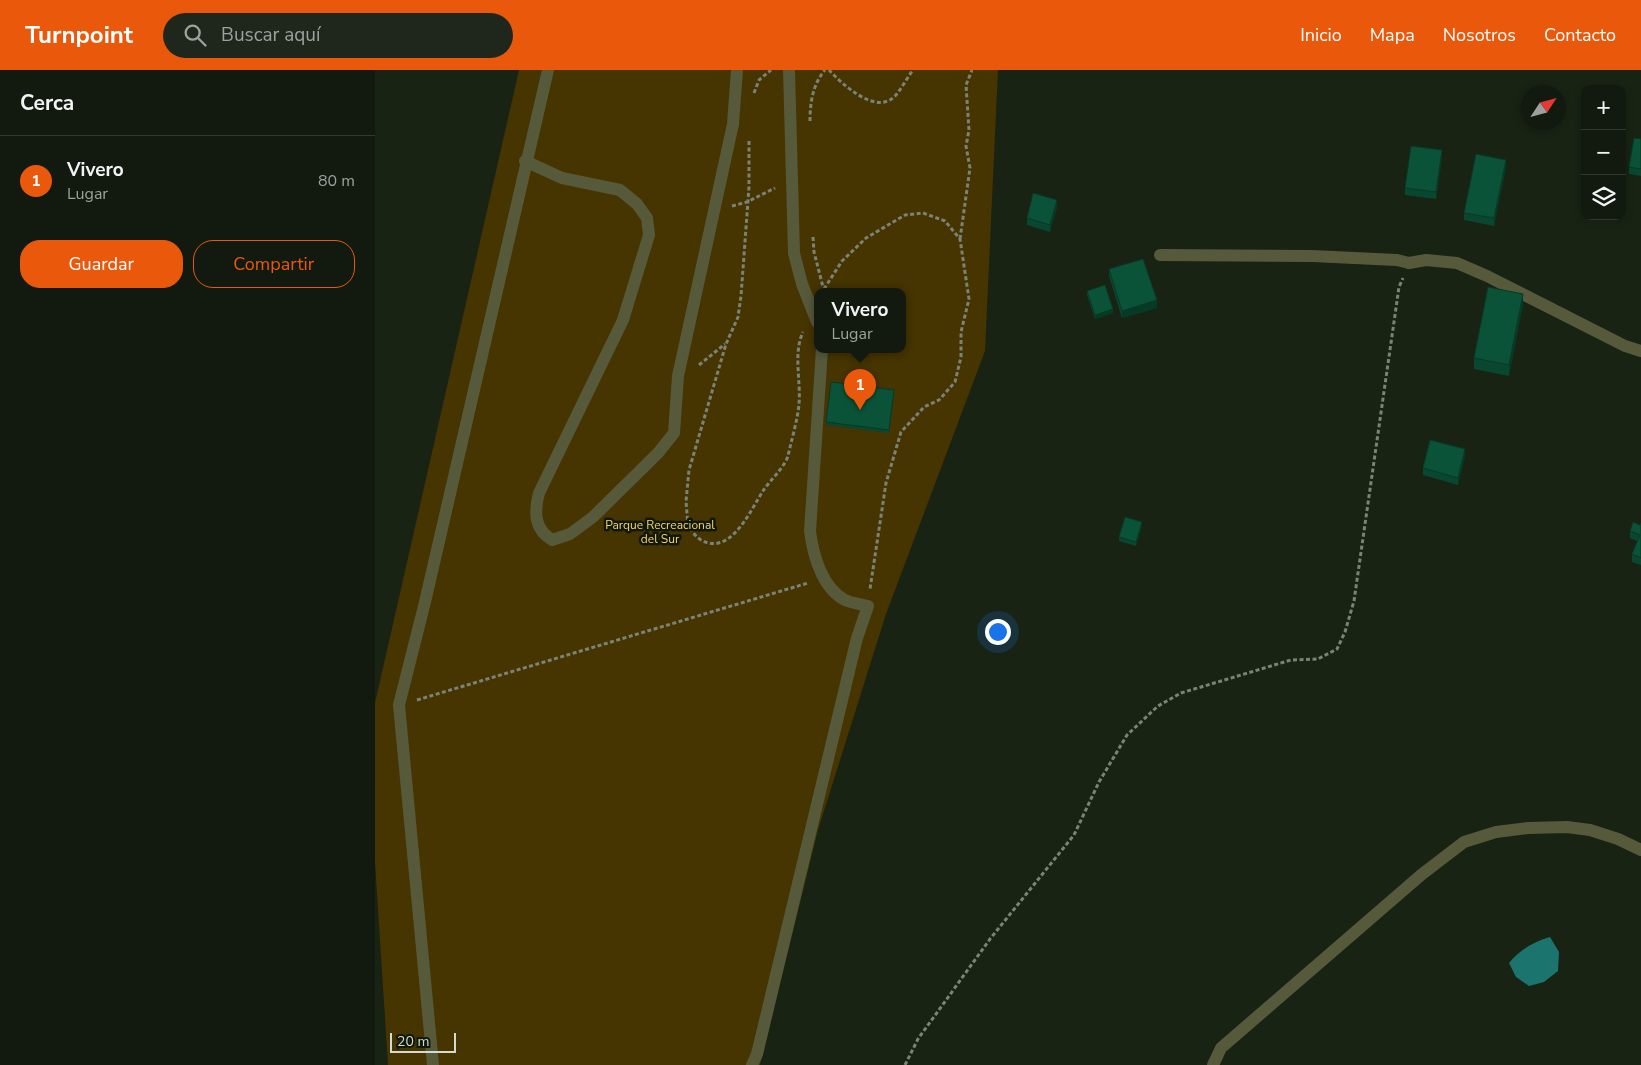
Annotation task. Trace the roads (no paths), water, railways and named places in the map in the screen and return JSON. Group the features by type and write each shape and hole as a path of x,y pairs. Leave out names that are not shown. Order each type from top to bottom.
{"street":[{"path":"433,1065 399,705 425,602 525,161 548,70"},
{"path":"525,161 562,178 620,190 637,204 647,218 649,235 623,320 539,493 534,510 537,523 542,534 552,540 570,534 593,517 659,453 674,433 678,376 712,212 733,124 737,70"},
{"path":"789,70 794,253 802,284 814,312"},
{"path":"1160,255 1312,256 1397,260 1409,263 1426,260 1457,263 1487,276 1625,346 1641,351"},
{"path":"753,1065 857,638 868,606 844,599 823,578 813,552 810,532 822,353"},
{"path":"1213,1065 1221,1048 1421,875 1463,842 1496,832 1528,828 1567,827 1590,830 1618,839 1641,850"}],"water":[{"path":"1550,937 1559,952 1558,971 1544,982 1529,986 1516,977 1509,963 1528,947"}],"place":[{"name":"Vivero","path":"860,410"}],"park label":[{"name":"Parque Recreacional del Sur","path":"660,532"}]}
